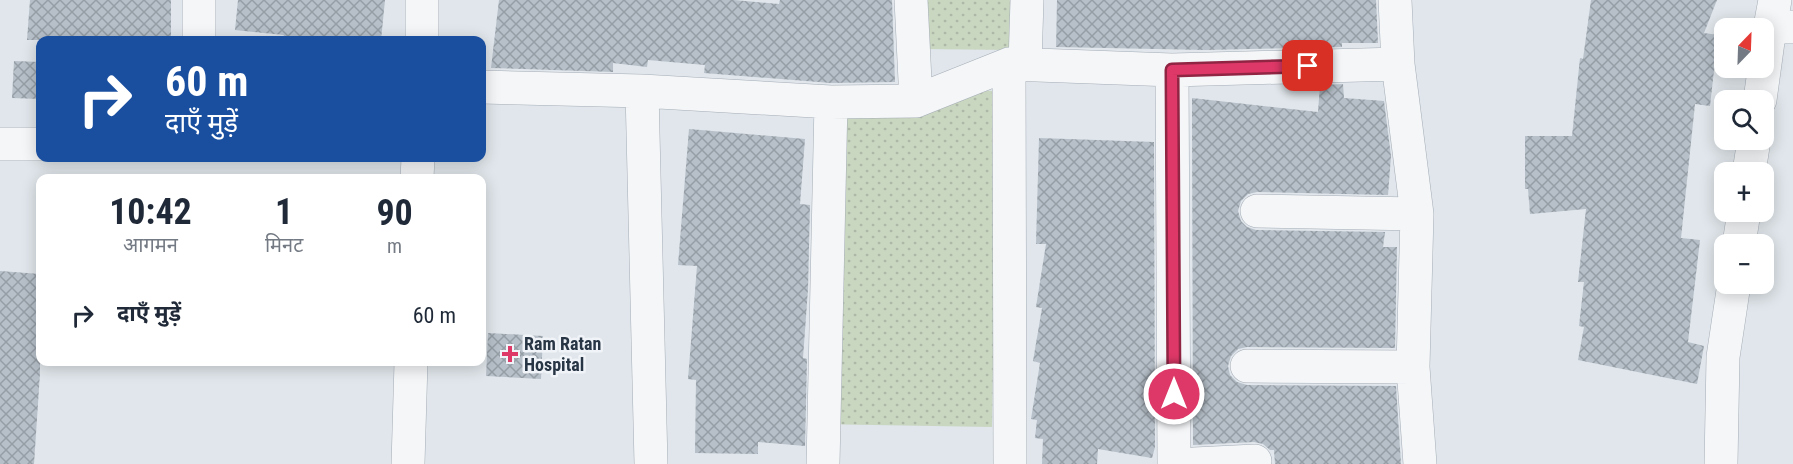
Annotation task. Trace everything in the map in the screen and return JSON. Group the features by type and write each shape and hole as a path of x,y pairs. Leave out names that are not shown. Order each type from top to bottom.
{"street":[{"path":"199,0 199,36"},
{"path":"422,0 422,36"},
{"path":"911,0 916,101"},
{"path":"1010,464 1017,64 1027,0"},
{"path":"1395,0 1398,64 1417,214 1413,367 1420,464"},
{"path":"1762,90 1780,18"},
{"path":"486,87 642,91 831,102 916,101 1017,64 1172,70 1398,64"},
{"path":"1172,70 1174,464"},
{"path":"642,91 651,464"},
{"path":"823,464 831,102"},
{"path":"0,144 36,144"},
{"path":"1257,211 1417,214"},
{"path":"1721,464 1723,357 1732,294"},
{"path":"408,464 411,366"},
{"path":"1247,366 1413,367"},
{"path":"1194,464 1255,460"}],"green space":[{"path":"922,0 1012,0 1011,50 923,49"},
{"path":"819,88 997,91 992,427 815,424"}],"building":[{"path":"30,0 171,0 171,36 36,36 36,40 27,40"},
{"path":"238,0 385,0 381,36 283,36 235,30"},
{"path":"499,0 734,0 779,4 780,0 892,0 895,82 831,83 704,73 705,65 648,60 647,67 613,63 613,72 491,68"},
{"path":"1057,0 1376,0 1378,43 1342,43 1342,47 1206,50 1056,47"},
{"path":"1591,0 1717,0 1704,33 1714,34 1714,70 1710,106 1695,104 1681,238 1700,240 1688,342 1704,346 1697,384 1578,360 1584,327 1579,326 1584,282 1578,282 1586,209 1530,214 1528,189 1525,189 1525,136 1572,136 1580,58 1583,59"},
{"path":"14,61 36,62 36,99 12,98"},
{"path":"1343,84 1344,98 1384,101 1391,156 1388,195 1257,192 1248,194 1241,201 1238,211 1241,221 1247,227 1256,230 1385,232 1383,247 1397,247 1395,348 1247,347 1238,349 1231,356 1228,366 1230,375 1237,382 1247,385 1396,386 1401,464 1275,464 1274,450 1270,450 1263,444 1254,442 1193,445 1192,98 1318,112 1320,85"},
{"path":"689,129 805,139 800,204 810,205 808,289 803,358 807,359 805,446 758,442 758,454 695,453 696,380 688,379 697,266 678,265"},
{"path":"1039,138 1154,142 1155,447 1152,458 1098,449 1097,464 1042,464 1043,439 1035,438 1037,420 1031,419 1040,363 1033,361 1042,308 1036,307 1046,244 1036,244"},
{"path":"0,271 36,274 36,366 40,366 40,373 34,464 0,464"},
{"path":"488,333 543,336 541,379 486,376"}],"place":[{"name":"Ram Ratan Hospital","path":"510,354"}],"route":[{"path":"1174,394 1172,70 1308,66"}]}
